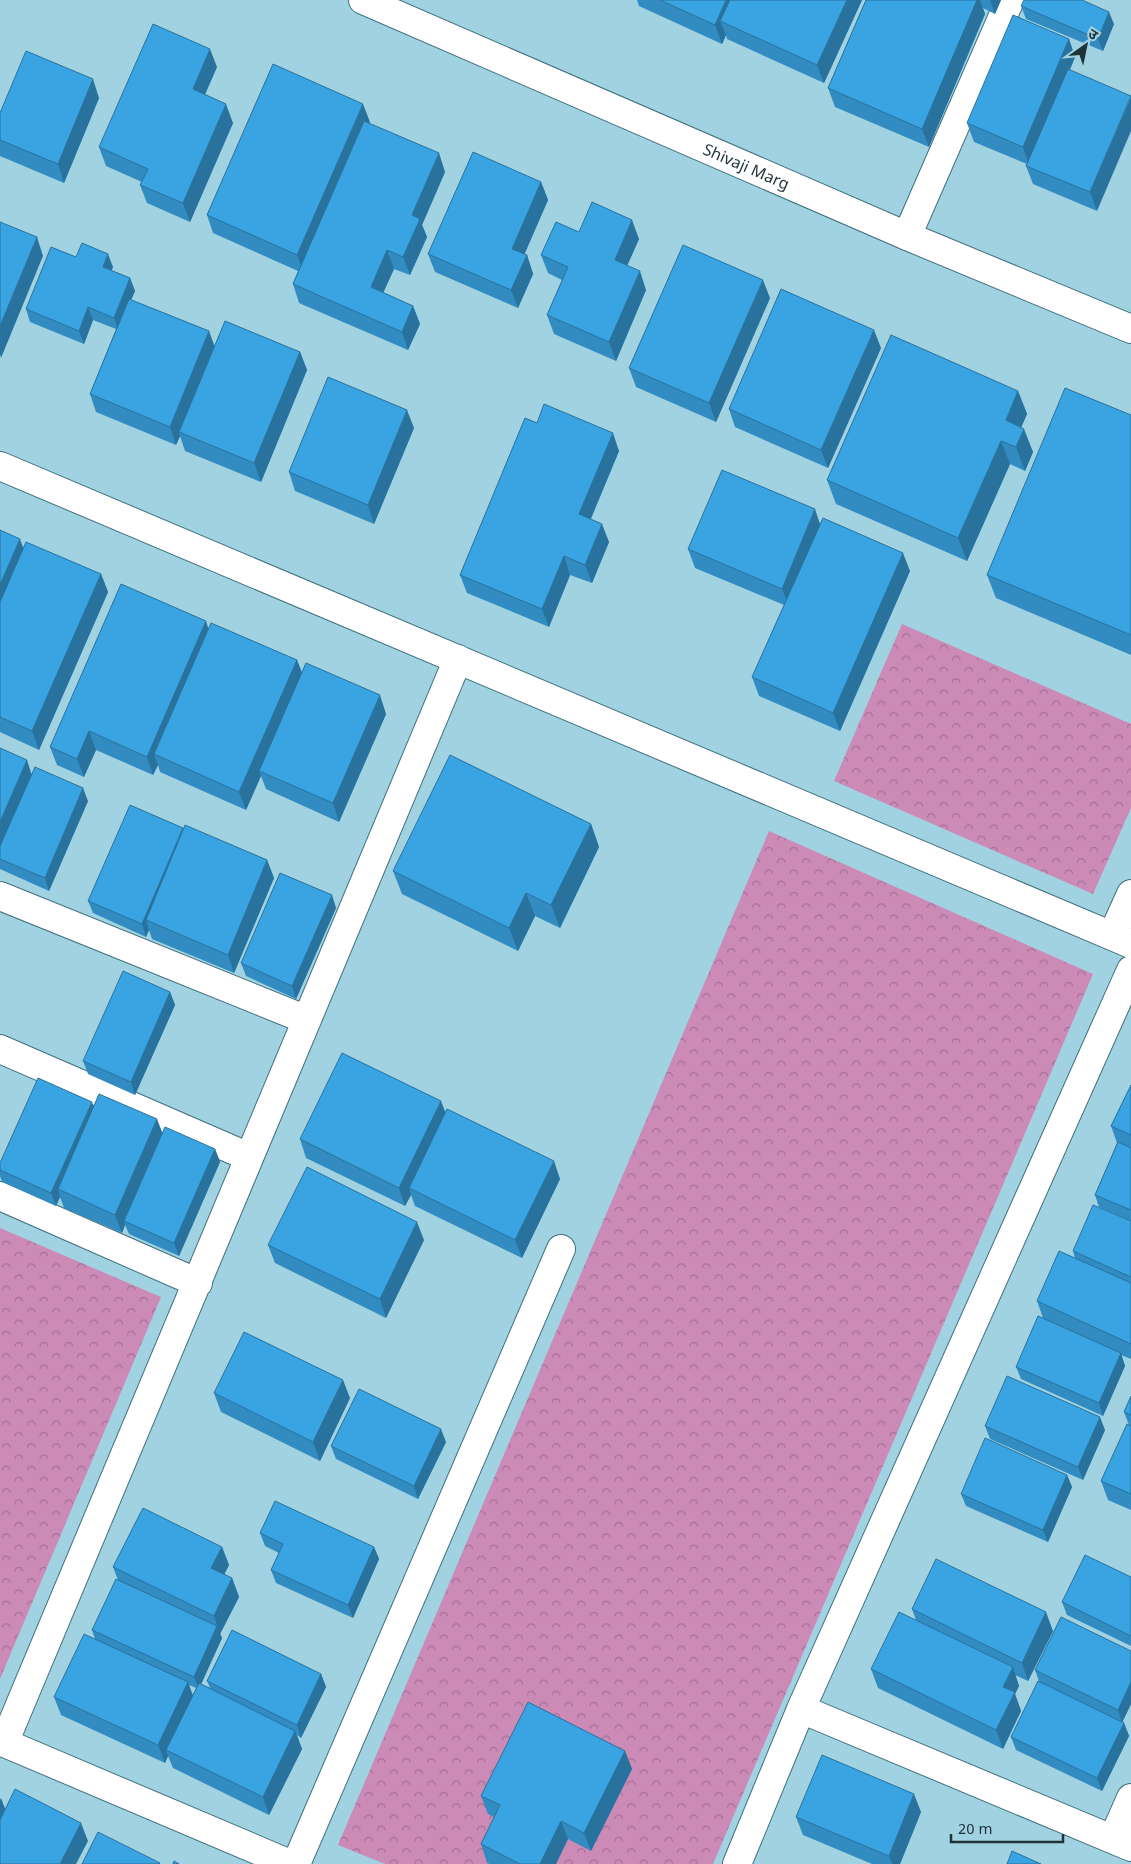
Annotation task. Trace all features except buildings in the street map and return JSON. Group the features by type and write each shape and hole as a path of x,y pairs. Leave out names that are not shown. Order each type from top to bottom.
{"street":[{"name":"Shivaji Marg","path":"363,0 907,236 1131,329"},
{"path":"907,236 1010,0"},
{"path":"0,466 1122,940 1131,894"},
{"path":"290,1864 2,1742 198,1282 458,659"},
{"path":"0,896 307,1020"},
{"path":"737,1864 801,1709 1131,970"},
{"path":"0,1049 249,1157"},
{"path":"0,1196 198,1282"},
{"path":"296,1864 561,1250"},
{"path":"801,1709 1122,1843 1131,1798"}],"green space":[{"path":"902,624 1131,724 1131,808 1093,894 834,781"},
{"path":"769,831 1093,974 713,1864 385,1864 338,1845"},
{"path":"0,1228 161,1297 0,1679"}]}
